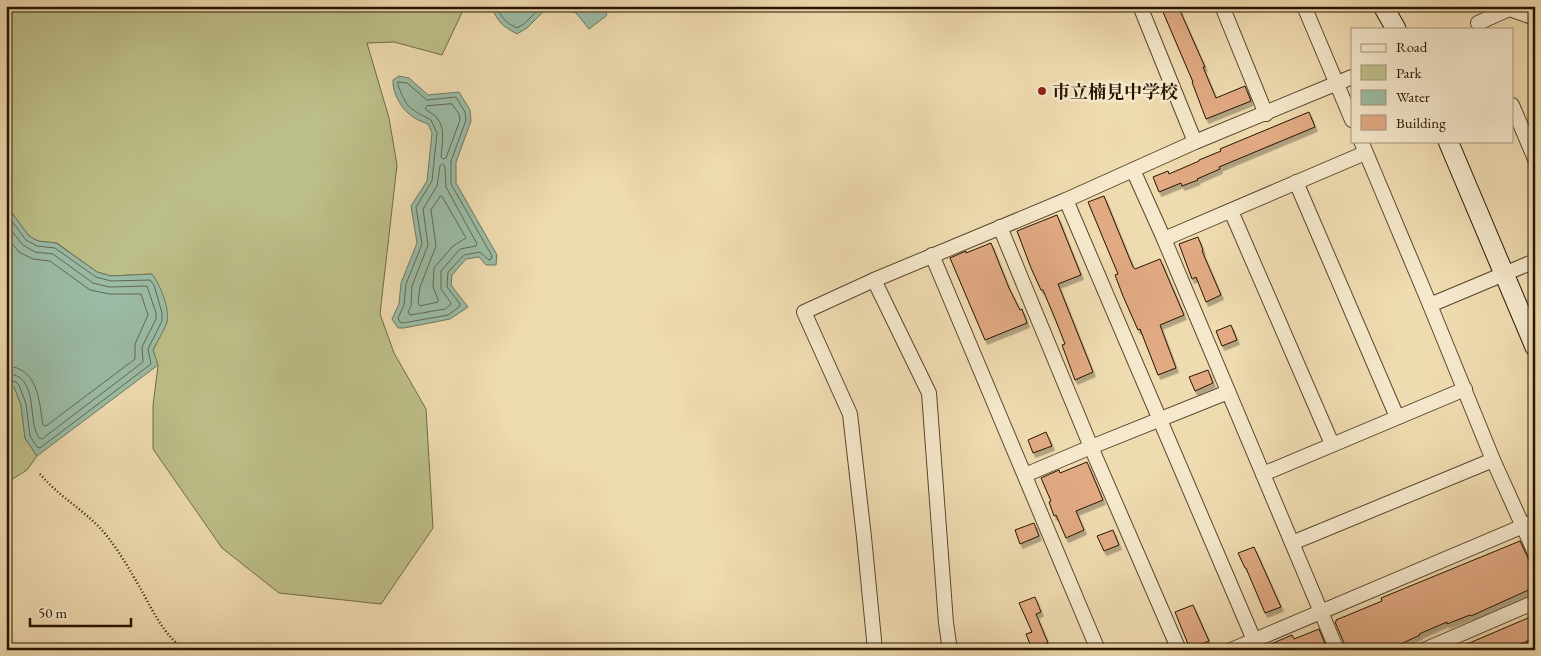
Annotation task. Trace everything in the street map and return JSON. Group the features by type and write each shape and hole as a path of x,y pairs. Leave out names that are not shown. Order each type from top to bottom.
{"street":[{"path":"1140,6 1195,142"},
{"path":"1222,6 1266,114"},
{"path":"1304,6 1351,117"},
{"path":"1383,6 1395,28"},
{"path":"1475,27 1508,9 1535,18"},
{"path":"875,650 850,414 804,312 932,255 1066,200 1195,142 1351,78"},
{"path":"1514,110 1535,159"},
{"path":"1448,142 1535,347"},
{"path":"1164,239 1296,182 1363,147 1493,460 1529,524 1535,553"},
{"path":"1133,170 1164,239 1337,650"},
{"path":"1296,182 1397,417"},
{"path":"1066,200 1254,640"},
{"path":"1231,211 1332,444"},
{"path":"1000,227 1090,447 1179,650"},
{"path":"932,255 1098,650"},
{"path":"1430,305 1535,261"},
{"path":"874,280 929,393 946,623 950,650"},
{"path":"1263,474 1464,389"},
{"path":"1025,476 1090,447 1228,392"},
{"path":"1292,542 1493,460"},
{"path":"1231,650 1529,524"},
{"path":"1424,650 1535,602"},
{"path":"1531,650 1535,647"}],"path":[{"path":"40,474 50,487 93,520 108,537 164,631 184,650"}],"green space":[{"path":"6,6 465,6 442,55 394,42 367,43 389,118 397,165 380,314 394,353 426,409 433,528 381,604 279,593 222,548 153,449 153,405 158,366 153,350 167,322 152,274 111,276 97,272 57,243 38,241 29,236 6,205"},
{"path":"6,384 14,386 21,405 25,438 37,456 27,470 6,483"}],"water":[{"path":"491,6 549,6 527,28 517,34 501,23"},
{"path":"556,6 608,6 606,16 589,29 576,13"},
{"path":"399,76 409,78 428,95 459,92 470,110 471,121 456,162 456,183 497,255 496,265 486,265 479,257 466,259 452,275 451,285 468,307 450,319 404,328 398,328 392,319 399,304 401,283 417,243 411,206 427,181 432,133 428,124 409,114 398,101 393,80"},
{"path":"6,205 29,236 38,241 56,243 97,272 111,276 152,274 161,290 168,317 153,350 158,365 37,456 25,438 21,405 14,387 6,384"}],"building":[{"path":"1178,6 1205,67 1203,67 1216,98 1245,86 1251,101 1206,119 1193,82 1163,12"},
{"path":"1309,112 1315,127 1219,167 1220,169 1198,180 1182,186 1181,183 1159,192 1153,177 1168,171 1169,174 1221,151 1220,149"},
{"path":"1104,196 1133,267 1135,269 1160,259 1184,315 1160,325 1176,368 1158,375 1140,329 1138,330 1123,296 1115,275 1118,274 1088,202"},
{"path":"1057,215 1081,275 1058,284 1093,372 1075,380 1062,345 1065,344 1043,290 1041,290 1031,268 1017,231"},
{"path":"1198,237 1221,295 1206,302 1196,277 1192,279 1179,244"},
{"path":"991,243 1009,288 1020,310 1022,309 1027,323 985,340 950,258"},
{"path":"1231,325 1237,340 1222,346 1216,331"},
{"path":"1208,370 1213,383 1195,391 1189,377"},
{"path":"1046,432 1052,446 1033,453 1028,440"},
{"path":"1087,462 1103,500 1076,511 1084,530 1066,538 1056,515 1054,516 1049,502 1051,501 1041,478 1059,470 1060,473"},
{"path":"1034,523 1039,536 1020,544 1015,530"},
{"path":"1113,530 1119,545 1104,551 1097,536"},
{"path":"1520,541 1535,573 1535,587 1471,616 1447,624 1447,622 1419,634 1388,650 1347,650 1335,622 1336,620 1382,601 1381,598"},
{"path":"1254,547 1281,607 1265,613 1238,553"},
{"path":"1035,597 1041,612 1036,614 1048,643 1032,649 1026,634 1032,632 1019,603"},
{"path":"1193,605 1209,641 1190,649 1175,612"},
{"path":"1535,615 1535,637 1530,640 1506,650 1453,650"},
{"path":"1319,629 1327,649 1257,650 1292,635 1294,639"}],"place":[{"name":"市立楠見中学校","path":"1042,91"}]}
